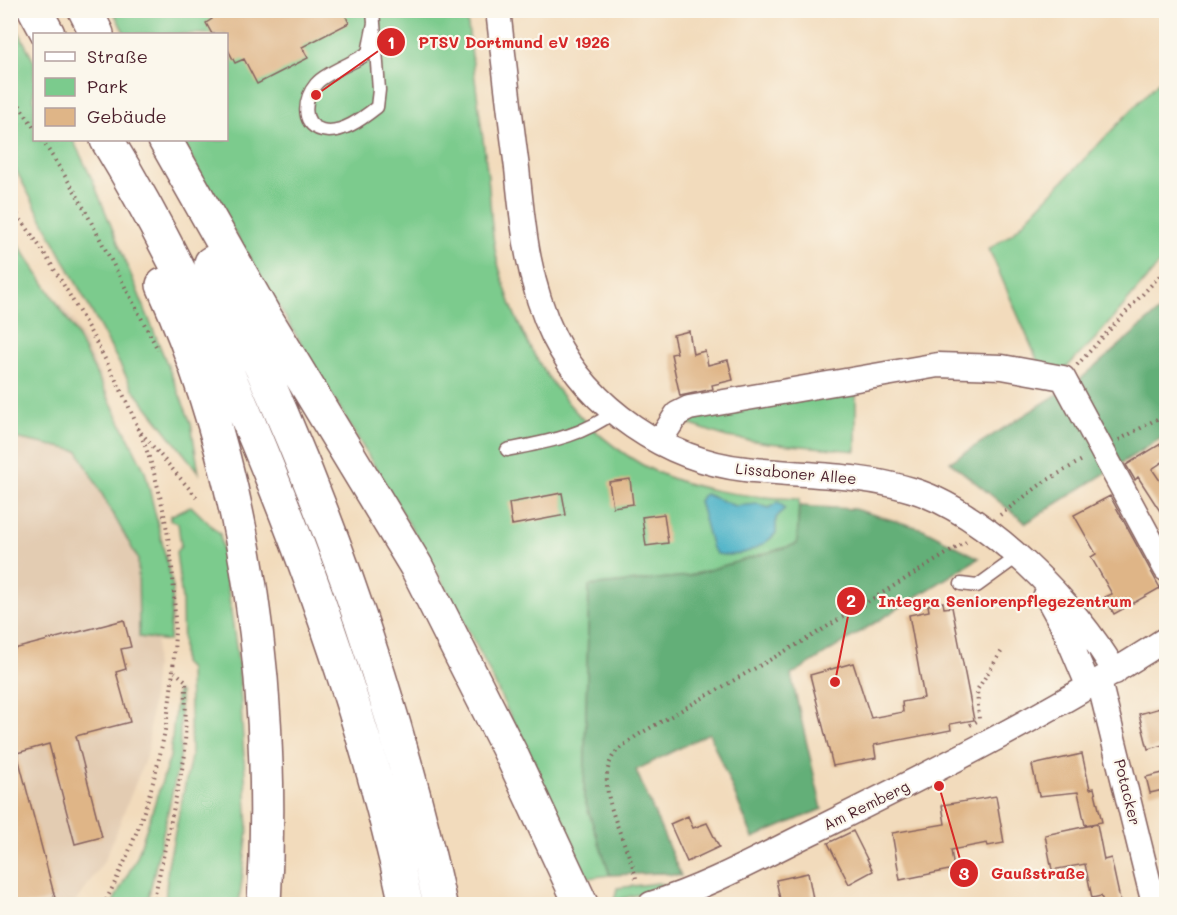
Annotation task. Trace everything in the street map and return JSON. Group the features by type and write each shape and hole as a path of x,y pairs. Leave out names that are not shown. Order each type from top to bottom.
{"highway":[{"path":"35,10 47,33"},
{"path":"102,141 120,191 188,346 209,406 240,533 260,664 267,843 264,904"},
{"path":"108,141 139,192 195,304 268,466 325,619 371,765 405,898"},
{"path":"149,141 218,276 267,383 312,492 388,707 438,895"},
{"path":"166,141 264,315 416,566 512,756 581,904"}],"street":[{"name":"Lissaboner Allee","path":"498,10 524,227 534,285 555,338 574,370 614,412 659,442 709,462 742,469 843,475 916,491 987,528 1071,608 1101,647 1101,680"},
{"path":"659,442 676,414 689,408 938,365 1002,368 1064,378 1167,569"},
{"name":"Am Remberg","path":"651,904 715,878 928,775 1101,680 1167,639"},
{"name":"Potacker","path":"1101,680 1154,904"}],"lane":[{"path":"374,17 379,90 377,107 364,117 342,128 322,130 309,122 305,109 308,95 318,81 368,53 374,17"},
{"path":"507,450 579,434 614,412"},
{"path":"962,584 977,586 1025,565"}],"path":[{"path":"10,90 33,126"},
{"path":"43,141 77,195 158,350"},
{"path":"10,205 66,286 116,377 153,472 168,539 174,590 174,671 161,754 146,805 120,874 104,904"},
{"path":"1064,378 1167,269"},
{"path":"135,426 199,501"},
{"path":"636,878 631,857 608,794 605,776 612,755 636,736 810,637 967,542"},
{"path":"962,730 979,720 977,690 1003,649"},
{"path":"153,904 185,755 186,681 174,671"}],"shaded area":[{"path":"10,241 75,322 139,457 160,603 148,752 105,860 74,904 11,904"}],"green space":[{"path":"113,11 466,11 496,256 508,297 520,326 550,380 569,404 615,447 659,473 678,481 718,491 799,499 797,544 689,576 589,586 584,798 610,875 582,879 482,656 433,564 205,183 183,141 228,141 228,33 124,33"},
{"path":"10,14 33,60 33,141 73,141 93,181 191,423 199,473 133,389 11,161"},
{"path":"1166,74 1166,256 1096,338 1062,372 1040,366 989,249 1014,232"},
{"path":"11,233 72,326 145,471 173,588 169,641 139,637 138,559 78,451 15,438 11,446"},
{"path":"1166,305 1166,435 1026,523 950,462 1077,382"},
{"path":"856,384 856,451 727,437 682,422 687,418"},
{"path":"191,506 220,534 239,668 248,830 239,904 165,904 168,865 191,757 189,669 183,663 182,600 176,552 181,546 178,523 170,520 170,516"},
{"path":"799,506 854,509 923,529 979,558 791,675 822,809 753,838 709,733 636,770 681,876 662,873 610,875 584,798 589,586 689,576 797,544"},
{"path":"177,691 180,693 180,758 147,904 112,904 137,857 170,757"},
{"path":"658,883 668,886 614,901 617,888"}],"water":[{"path":"705,494 735,506 758,504 769,508 778,502 785,508 776,518 776,533 764,544 733,555 717,554 712,548 699,501"}],"building":[{"path":"219,10 343,10 349,23 302,47 308,58 257,84 244,59 235,63 228,50 228,33 211,33 206,23 212,19 210,15"},
{"path":"689,331 693,354 705,351 708,365 728,360 733,380 712,385 713,389 680,396 671,354 677,353 673,335"},
{"path":"1167,440 1167,459 1152,469 1167,491 1167,522 1138,477 1135,480 1126,465"},
{"path":"630,479 633,504 613,507 609,482"},
{"path":"562,493 566,515 512,525 509,503"},
{"path":"1110,496 1160,588 1114,614 1105,597 1112,594 1091,557 1096,554 1074,515"},
{"path":"664,514 668,543 646,546 642,517"},
{"path":"943,602 944,608 952,607 974,720 950,724 951,730 874,745 876,758 833,766 810,675 853,663 871,718 903,712 902,702 924,698 909,615 929,611 928,605"},
{"path":"124,620 131,647 121,649 126,669 116,672 130,722 76,736 102,837 75,844 49,744 17,753 55,898 32,904 10,904 10,650"},
{"path":"1167,706 1167,744 1148,749 1139,714"},
{"path":"1082,754 1090,789 1094,788 1102,822 1085,825 1078,792 1039,796 1032,765"},
{"path":"1163,773 1167,789 1150,793 1146,777"},
{"path":"996,796 1004,843 988,846 987,843 951,850 954,869 900,880 892,833 945,824 942,805"},
{"path":"688,816 693,828 707,823 719,847 687,862 670,824"},
{"path":"1097,824 1104,860 1111,858 1121,904 1104,904 1101,896 1092,898 1085,864 1052,870 1045,835"},
{"path":"853,831 873,871 849,884 828,843"},
{"path":"808,873 814,904 781,904 776,880"}],"place":[{"name":"PTSV Dortmund eV 1926","path":"316,95"},
{"name":"Integra Seniorenpflegezentrum","path":"835,682"},
{"name":"Gaußstraße","path":"939,786"}]}
